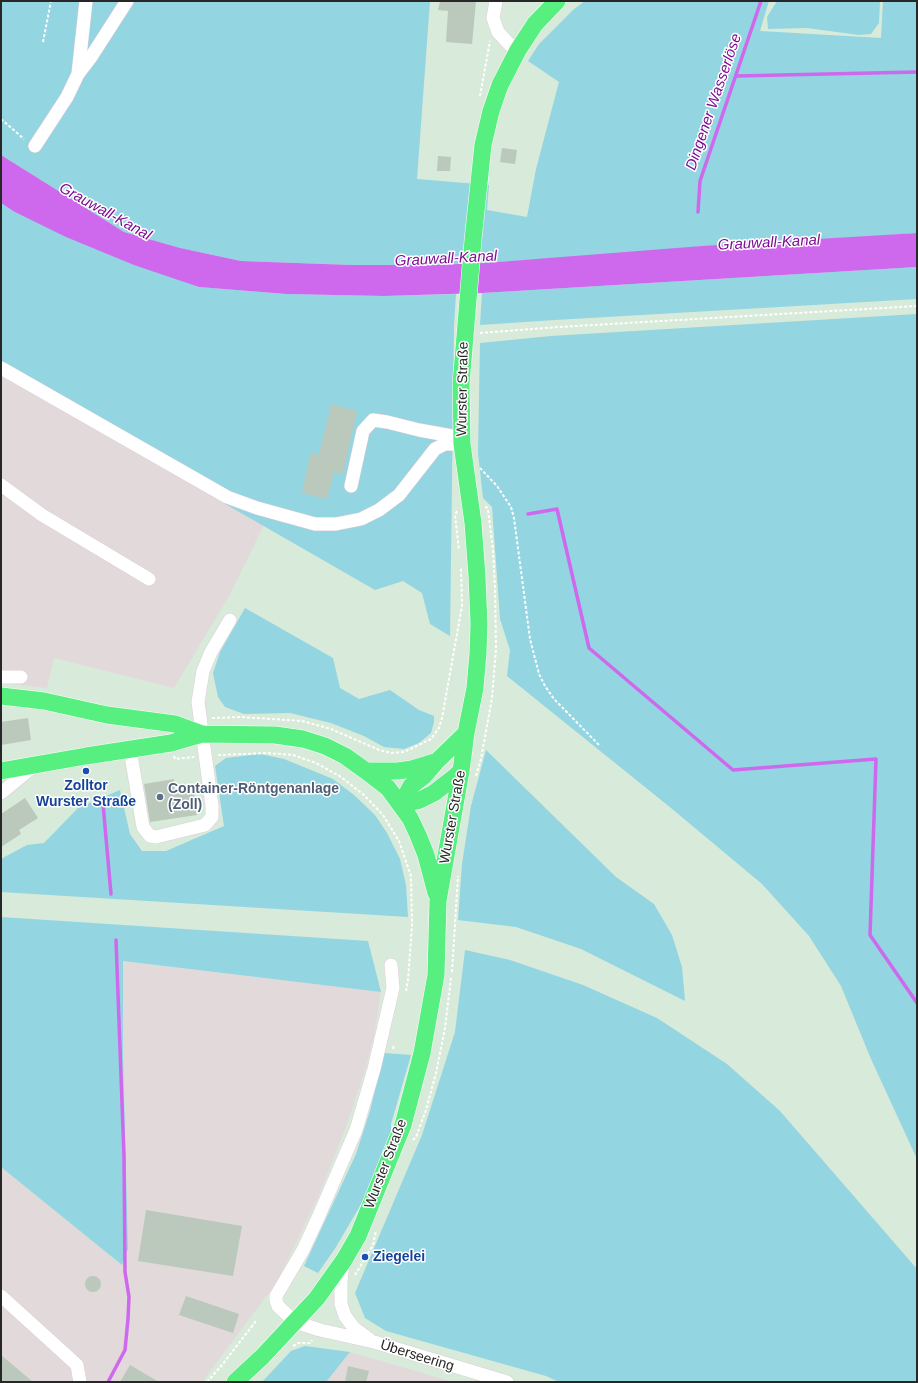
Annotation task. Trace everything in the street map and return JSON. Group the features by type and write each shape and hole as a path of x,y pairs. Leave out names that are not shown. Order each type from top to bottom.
{"main road":[{"name":"Wurster Straße","path":"235,1382 262,1357 317,1298 344,1260 358,1236 403,1125 422,1053 436,975 438,901 475,688 479,624 477,576 473,523 462,440 461,384 466,315 483,145 490,111 500,85 518,50 535,24 557,1"},
{"path":"1,696 44,701 107,715 303,739 325,746 345,756 388,788 401,805 420,800 434,793 452,780 461,771"},
{"path":"1,771 130,749 171,744 201,726"},
{"name":"Wurster Straße","path":"438,901 426,855 410,818 401,805 412,786 424,776 466,733"},
{"name":"Wurster Straße","path":"366,771 398,771 412,769 436,762"}],"street":[{"path":"78,74 86,1"},
{"path":"35,146 67,96 78,74 91,57 126,1"},
{"path":"496,1 494,22 498,32 510,45 518,50"},
{"path":"1,368 227,497 257,508 315,524 336,524 361,519 380,510 400,495 436,449 445,444 462,440"},
{"path":"351,486 363,431 373,420 425,432 452,436 462,440"},
{"path":"1,485 42,515 149,579"},
{"path":"130,749 143,827 150,836 156,837 205,825 212,817 212,806 198,702 203,671 211,652 230,620"},
{"path":"1,677 21,677"},
{"path":"1,793 37,764"},
{"path":"294,1322 278,1306 276,1296 317,1220 356,1130 374,1069 393,988 391,965"},
{"name":"Überseering","path":"344,1260 341,1282 341,1304 345,1316 354,1328 374,1342"},
{"path":"1,1296 77,1365 80,1382"},
{"name":"Überseering","path":"294,1322 320,1330 374,1342 507,1382"}],"path":[{"path":"43,42 51,1"},
{"path":"1,119 28,142 35,146"},
{"path":"465,334 917,306"},
{"path":"464,462 473,461 479,466 497,486 511,507 514,518 530,639 539,674 554,699 600,746"},
{"path":"457,510 455,515 460,556"},
{"path":"201,726 241,717 302,721 331,729 378,750 391,753 404,752 431,739 439,728 442,718 462,606 461,562"},
{"path":"171,744 175,759 268,753 292,755 316,763 341,777 364,795 383,815 399,841 411,876 412,925 408,980 405,995"},
{"path":"393,1049 394,1041"},
{"path":"207,1382 256,1321"}],"shaded area":[{"path":"1,1 430,1 417,179 489,185 487,210 527,217 536,169 559,82 528,61 539,44 574,9 585,1 769,1 760,31 881,38 883,1 917,1 917,233 485,263 432,265 352,265 241,261 179,248 124,232 1,155"},
{"path":"777,1 880,1 879,23 871,34 859,35 807,28 768,29 767,17"},
{"path":"1,203 13,211 199,287 286,294 384,296 456,294 454,326 450,636 430,624 422,593 403,581 375,590 1,375"},
{"path":"917,267 917,299 480,325 482,293"},
{"path":"917,314 917,1159 871,1059 841,986 809,936 762,884 671,808 507,676 510,650 500,619 492,507 483,498 478,453 480,343 551,336"},
{"path":"1,375 264,525 228,598 174,688 54,658 47,688 1,683"},
{"path":"245,608 333,658 340,688 359,699 390,690 419,710 434,716 431,733 419,743 404,749 384,747 364,736 331,723 290,713 244,714 225,707 218,697 213,673 220,652"},
{"path":"486,750 616,877 654,904 672,935 682,967 685,1001 581,949 516,927 458,920 462,864 471,806"},
{"path":"260,754 284,759 333,779 354,795 375,815 387,833 400,859 406,885 408,917 1,892 1,859 27,845 44,843 78,808 120,790 130,834 142,851 166,851 224,826 215,766 226,758"},
{"path":"1,917 368,941 381,992 123,961 123,1053 128,1249 122,1265 1,1167"},
{"path":"465,950 510,960 583,985 657,1018 727,1064 780,1111 917,1269 917,1382 559,1382 546,1376 386,1331 365,1318 355,1293 422,1135 455,1032"},
{"path":"123,961 381,992 374,1036 366,1067 346,1127 318,1197 277,1282 202,1382 1,1382 1,1167 122,1265 128,1249 123,1053"},
{"path":"384,1053 411,1055 391,1124 391,1133 371,1187 336,1247 318,1273 304,1266 356,1154 370,1111"},
{"path":"305,1346 350,1352 326,1382 262,1382 291,1351"},
{"path":"350,1352 453,1382 326,1382"}],"water":[{"name":"Grauwall-Kanal","path":"1,155 124,232 180,248 241,261 352,265 432,265 485,263 702,246 917,233 917,267 482,293 384,296 286,294 199,287 134,265 66,237 13,211 1,203"}],"building":[{"path":"440,1 476,1 472,44 446,42 448,11 438,10"},
{"path":"502,148 517,150 515,164 500,162"},
{"path":"438,156 451,157 450,171 437,171"},
{"path":"331,404 357,411 343,474 334,472 327,499 302,493 311,452 319,455"},
{"path":"28,718 31,740 1,745 1,722"},
{"name":"Container-Röntgenanlage (Zoll)","path":"174,779 176,794 194,791 197,815 150,822 144,784"},
{"path":"25,798 38,818 19,830 21,834 1,847 1,814"},
{"path":"146,1210 242,1226 233,1276 138,1261"},
{"path":"90,1276 96,1276 101,1281 99,1290 96,1292 90,1292 85,1287 85,1281"},
{"path":"186,1296 239,1314 233,1333 179,1315"},
{"path":"1,1355 33,1382 1,1382"},
{"path":"130,1365 159,1382 120,1382"},
{"path":"348,1366 369,1371 366,1382 345,1382"}],"waterway":[{"name":"Dingener Wasserlöse","path":"698,212 700,181 761,1"},
{"path":"736,76 917,72"},
{"path":"528,514 557,509 589,648 733,770 876,759 870,935 917,1003"},
{"path":"103,804 111,894"},
{"path":"108,1382 125,1350 129,1297 125,1272 124,1157 116,940"}],"place":[{"name":"Zolltor Wurster Straße","path":"86,771"},
{"name":"Container-Röntgenanlage (Zoll)","path":"160,797"},
{"name":"Ziegelei","path":"365,1257"}]}
